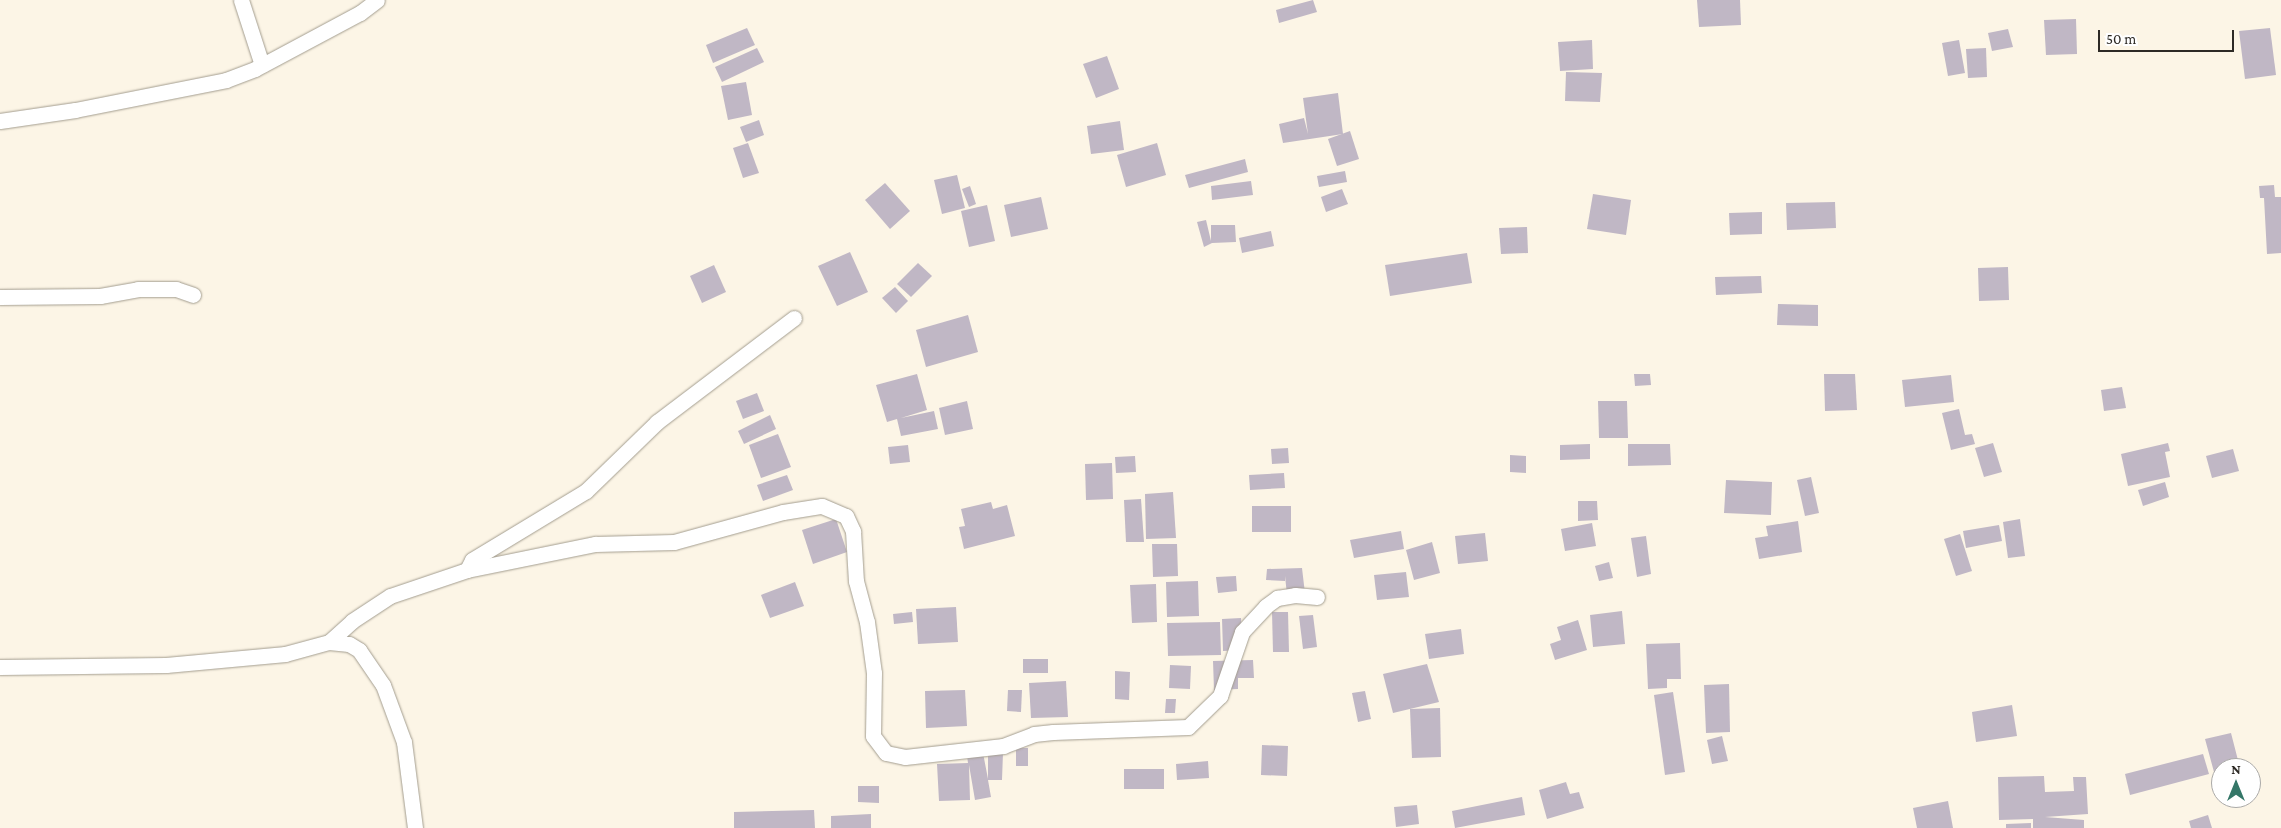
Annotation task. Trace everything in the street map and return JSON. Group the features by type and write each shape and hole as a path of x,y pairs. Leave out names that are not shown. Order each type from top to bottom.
{"street":[{"path":"241,0 262,65"},
{"path":"0,121 75,110 226,80 262,65 360,12 377,0"},
{"path":"0,297 100,296 138,289 176,289 193,295"},
{"path":"467,570 472,560 586,491 657,422 794,318"},
{"path":"329,642 352,621 390,596 467,570 594,544 674,542 783,512 816,506 834,508 846,516 853,531 856,581 868,622 874,673 873,736 886,753 905,757 1004,746 1034,734 1188,727 1220,696 1242,632 1261,610 1277,598 1295,595 1317,597"},
{"path":"0,667 166,665 285,654 329,642 349,644 359,650 383,685 404,742 415,828"}],"building":[{"path":"1313,0 1317,12 1279,23 1276,10"},
{"path":"1697,0 1740,0 1741,25 1699,27"},
{"path":"2076,19 2077,54 2046,55 2044,20"},
{"path":"747,28 755,45 713,63 706,45"},
{"path":"2270,28 2276,75 2245,79 2239,31"},
{"path":"2008,29 2013,47 1992,51 1988,33"},
{"path":"1592,40 1593,69 1560,71 1558,42"},
{"path":"1959,40 1965,73 1948,76 1942,43"},
{"path":"757,48 764,62 722,82 715,67"},
{"path":"1986,48 1987,77 1968,78 1966,49"},
{"path":"1107,56 1119,89 1096,98 1083,64"},
{"path":"1566,72 1602,73 1600,102 1565,101"},
{"path":"746,82 752,115 728,120 721,86"},
{"path":"1338,93 1343,134 1283,143 1279,124 1304,118 1308,134 1303,98"},
{"path":"759,120 764,135 746,142 740,127"},
{"path":"1120,121 1124,150 1091,154 1087,126"},
{"path":"1350,131 1359,159 1337,166 1328,139"},
{"path":"748,143 759,173 743,178 733,148"},
{"path":"1157,143 1166,175 1126,187 1117,155"},
{"path":"1245,159 1248,172 1189,188 1185,175"},
{"path":"1345,171 1347,182 1319,187 1317,176"},
{"path":"957,175 965,208 942,214 934,180"},
{"path":"1251,181 1253,195 1212,200 1211,186"},
{"path":"885,183 910,211 890,229 865,200"},
{"path":"2274,185 2275,197 2281,197 2281,253 2267,254 2264,198 2260,198 2259,186"},
{"path":"970,186 976,204 969,207 962,189"},
{"path":"1342,189 1348,204 1326,212 1321,197"},
{"path":"1593,194 1631,200 1626,235 1587,229"},
{"path":"1041,197 1048,229 1011,237 1004,205"},
{"path":"1835,202 1836,228 1787,230 1786,203"},
{"path":"987,205 995,241 969,247 961,211"},
{"path":"1762,212 1762,234 1730,235 1729,213"},
{"path":"1206,220 1211,241 1211,225 1235,225 1236,242 1212,243 1204,247 1197,222"},
{"path":"1527,227 1528,253 1501,254 1499,228"},
{"path":"1271,231 1274,246 1242,253 1239,238"},
{"path":"850,252 868,292 837,306 818,266"},
{"path":"1467,253 1472,283 1390,296 1385,265"},
{"path":"918,263 932,276 911,297 897,284"},
{"path":"714,265 726,292 702,303 690,276"},
{"path":"2008,267 2009,300 1979,301 1978,268"},
{"path":"1761,276 1762,293 1716,295 1715,277"},
{"path":"895,287 908,301 896,313 882,298"},
{"path":"1778,304 1818,305 1818,326 1777,325"},
{"path":"968,315 978,352 926,367 916,330"},
{"path":"917,374 927,410 901,418 934,411 938,429 901,436 897,419 887,422 876,385"},
{"path":"1634,374 1650,374 1651,385 1635,386"},
{"path":"1824,374 1855,374 1857,410 1825,411"},
{"path":"1951,375 1954,402 1905,407 1902,380"},
{"path":"2122,387 2126,408 2104,411 2101,390"},
{"path":"757,393 764,411 743,419 736,401"},
{"path":"967,401 973,429 945,435 939,408"},
{"path":"1598,401 1627,401 1628,438 1599,438"},
{"path":"1959,409 1965,435 1972,434 1975,444 1951,450 1942,413"},
{"path":"770,415 776,429 744,444 738,431"},
{"path":"778,434 791,467 761,478 749,445"},
{"path":"1993,443 2002,472 1984,477 1975,448"},
{"path":"2168,443 2170,451 2165,452 2170,477 2128,486 2121,454"},
{"path":"1590,444 1590,459 1560,460 1560,445"},
{"path":"1628,444 1670,444 1671,465 1628,466"},
{"path":"908,445 910,462 890,464 888,447"},
{"path":"1288,448 1289,463 1272,464 1271,449"},
{"path":"2233,449 2239,471 2212,478 2206,456"},
{"path":"1510,455 1526,456 1526,473 1510,472"},
{"path":"1135,456 1136,472 1116,473 1115,457"},
{"path":"1112,463 1113,499 1086,500 1085,464"},
{"path":"1284,473 1285,488 1250,490 1249,475"},
{"path":"787,475 793,490 763,501 757,485"},
{"path":"1811,477 1819,513 1805,516 1797,480"},
{"path":"1726,480 1772,482 1771,515 1724,513"},
{"path":"2165,482 2169,497 2143,506 2138,490"},
{"path":"1173,492 1176,538 1146,539 1145,494"},
{"path":"1141,499 1144,542 1126,542 1124,500"},
{"path":"1578,501 1597,501 1598,520 1578,521"},
{"path":"991,502 993,509 1007,505 1015,536 964,549 959,527 965,526 961,509"},
{"path":"1252,506 1291,506 1291,532 1252,532"},
{"path":"836,519 847,552 813,564 802,530"},
{"path":"2020,519 2025,556 2008,558 2003,522"},
{"path":"1798,521 1802,552 1759,559 1755,538 1768,536 1766,526"},
{"path":"1592,523 1596,546 1565,551 1561,529"},
{"path":"1999,525 2002,541 1966,548 1963,531"},
{"path":"1401,531 1404,549 1354,558 1350,540"},
{"path":"1485,533 1488,561 1458,564 1455,536"},
{"path":"1960,534 1972,571 1956,576 1944,539"},
{"path":"1646,536 1651,574 1637,577 1631,538"},
{"path":"1432,542 1440,573 1414,580 1406,550"},
{"path":"1152,544 1177,544 1178,576 1153,577"},
{"path":"1609,562 1613,578 1599,581 1595,566"},
{"path":"1302,568 1306,602 1288,604 1285,576 1285,581 1266,580 1267,569"},
{"path":"1406,572 1409,597 1377,600 1374,575"},
{"path":"1236,576 1237,591 1218,593 1216,577"},
{"path":"1198,581 1199,616 1167,617 1166,582"},
{"path":"795,582 804,606 770,618 761,595"},
{"path":"1156,584 1157,622 1132,623 1130,585"},
{"path":"956,607 958,642 918,644 916,609"},
{"path":"1622,611 1625,644 1593,647 1590,615"},
{"path":"912,612 913,622 894,624 893,614"},
{"path":"1272,612 1288,612 1289,652 1273,652"},
{"path":"1313,615 1317,647 1303,649 1299,616"},
{"path":"1241,618 1242,650 1223,651 1222,619"},
{"path":"1578,620 1587,650 1555,660 1550,644 1561,640 1557,627"},
{"path":"1220,622 1221,655 1168,656 1167,623"},
{"path":"1461,629 1464,654 1429,659 1425,634"},
{"path":"1680,643 1681,679 1667,679 1667,688 1648,689 1646,644"},
{"path":"1023,659 1048,659 1048,673 1023,673"},
{"path":"1253,660 1254,678 1238,678 1238,689 1214,690 1213,661"},
{"path":"1427,664 1439,702 1393,713 1383,674"},
{"path":"1170,665 1191,666 1190,689 1169,688"},
{"path":"1115,671 1130,672 1129,700 1115,699"},
{"path":"1066,681 1068,717 1031,718 1029,683"},
{"path":"1729,684 1730,732 1706,733 1704,685"},
{"path":"965,690 967,726 926,728 925,691"},
{"path":"1008,690 1022,690 1021,712 1007,711"},
{"path":"1365,691 1371,719 1358,722 1352,693"},
{"path":"1673,692 1685,772 1665,775 1654,695"},
{"path":"1166,699 1176,699 1175,713 1165,713"},
{"path":"2012,705 2017,736 1976,742 1972,712"},
{"path":"1440,708 1441,757 1412,758 1410,709"},
{"path":"2231,733 2237,758 2211,758 2211,761 2205,739"},
{"path":"1722,736 1728,761 1712,764 1707,740"},
{"path":"1262,745 1288,746 1287,776 1261,775"},
{"path":"1016,748 1028,748 1028,766 1016,766"},
{"path":"983,753 988,779 988,753 1003,753 1002,780 988,780 991,797 975,800 969,765 970,800 939,801 937,764 968,763 967,756"},
{"path":"2203,754 2209,774 2130,795 2125,774"},
{"path":"1208,761 1209,778 1177,780 1176,764"},
{"path":"1124,769 1164,769 1164,789 1124,789"},
{"path":"2044,776 2045,792 2074,791 2073,777 2086,777 2088,814 2045,817 2084,820 2084,828 2033,828 2033,819 1999,820 1998,777"},
{"path":"1566,782 1570,794 1579,792 1584,808 1547,819 1539,790"},
{"path":"858,786 879,786 879,803 858,802"},
{"path":"1522,797 1525,815 1455,828 1452,811"},
{"path":"1948,801 1953,828 1917,828 1913,808"},
{"path":"1417,805 1419,824 1396,827 1394,807"},
{"path":"814,810 815,828 734,828 734,812"},
{"path":"871,814 871,828 831,828 831,816"},
{"path":"2208,815 2212,828 2191,828 2189,821"},
{"path":"2031,823 2031,828 2006,828 2006,824"}]}
